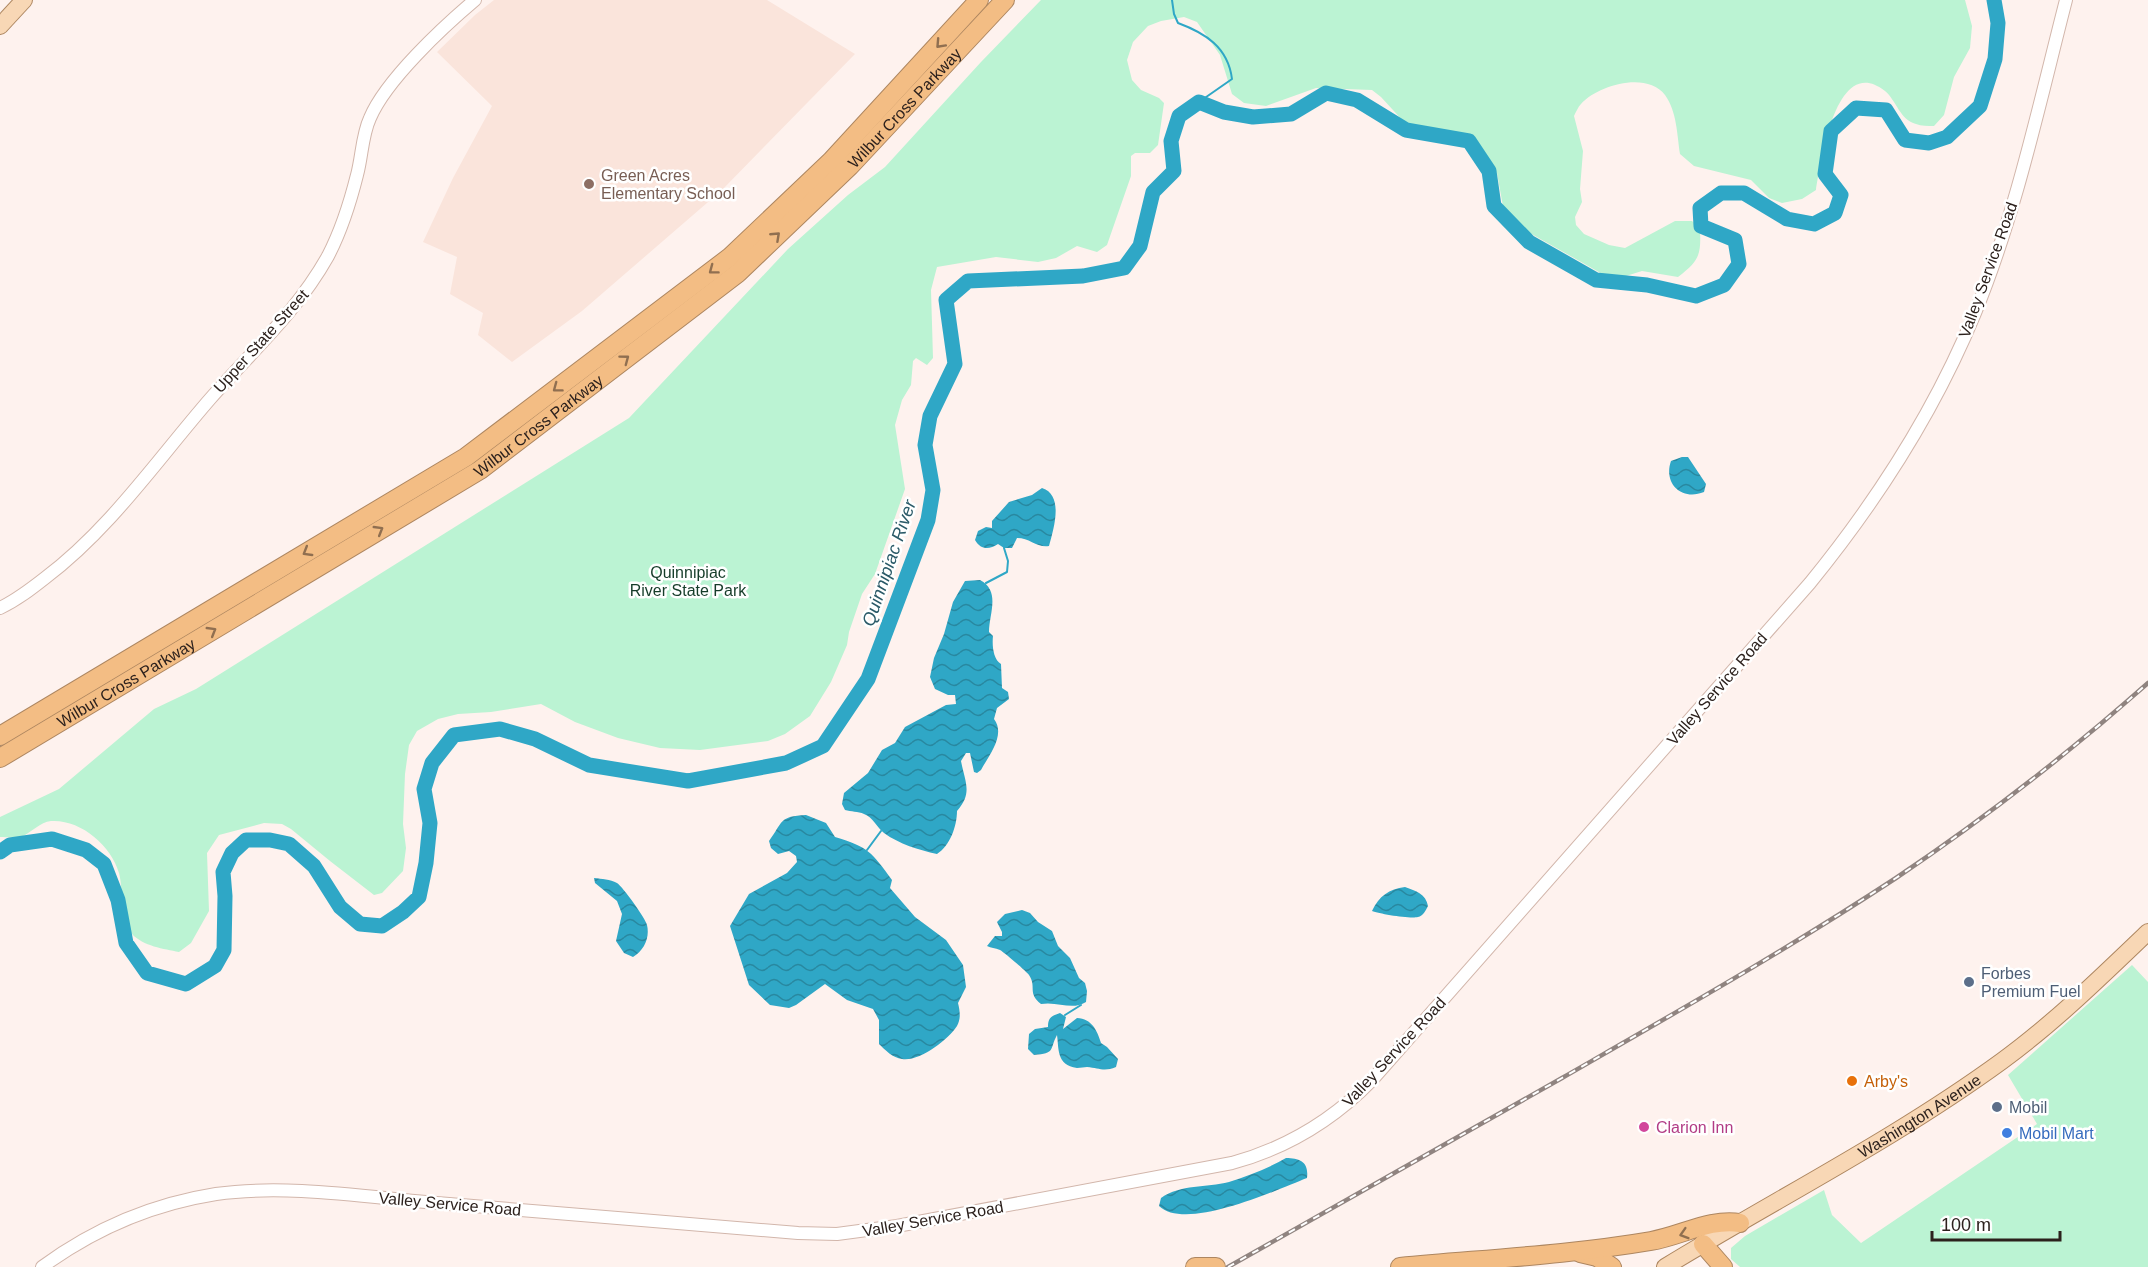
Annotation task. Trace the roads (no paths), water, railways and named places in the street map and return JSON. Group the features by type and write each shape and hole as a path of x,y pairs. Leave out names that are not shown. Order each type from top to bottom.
{"highway":[{"name":"Wilbur Cross Parkway","path":"0,736 475,450 730,258 831,161 979,0"},
{"name":"Wilbur Cross Parkway","path":"0,758 480,470 738,273 850,166 1005,0"},
{"path":"1400,1267 1576,1251 1664,1239 1720,1222 1740,1223"},
{"path":"1703,1244 1723,1267"},
{"path":"1576,1251 1598,1257 1612,1267"},
{"path":"1195,1267 1216,1267"}],"main road":[{"path":"0,26 24,0"},
{"name":"Washington Avenue","path":"1665,1267 1898,1132 1984,1074 2049,1024 2148,932"}],"street":[{"name":"Upper State Street","path":"0,608 26,593 67,562 89,541 213,396 296,306 321,268 343,223 357,176 369,120 377,104 434,38 475,0"},
{"name":"Valley Service Road","path":"42,1267 94,1234 142,1213 200,1197 248,1191 302,1192 798,1233 844,1234 942,1218 1232,1163 1276,1148 1319,1125 1352,1100 1372,1080 1810,583 1838,549 1885,481 1921,422 1975,313 2018,185 2066,0"}],"water":[{"path":"1688,457 1706,484 1704,492 1688,494 1676,488 1672,483 1669,469 1671,461"},
{"path":"1042,488 1053,497 1056,513 1049,546 1041,546 1017,538 1012,548 1004,548 998,544 985,548 977,543 975,540 978,531 986,527 992,528 992,521 1009,502 1032,495"},
{"path":"980,580 990,590 992,597 989,632 993,636 995,655 1001,664 1002,688 1008,692 1009,699 997,708 994,719 997,725 997,738 981,770 974,772 970,753 966,753 961,761 966,787 965,799 957,811 956,823 949,841 937,854 890,837 867,815 845,810 842,804 844,793 868,773 882,750 895,743 905,727 946,705 956,704 955,695 948,695 935,689 930,677 953,602 965,581"},
{"path":"806,815 826,823 835,837 855,844 874,857 892,880 890,888 915,917 946,940 963,965 966,987 958,1003 960,1015 958,1023 953,1032 924,1054 902,1059 889,1053 879,1044 879,1020 873,1009 847,1000 825,984 789,1008 770,1005 749,985 730,926 749,894 787,873 797,862 796,856 789,851 778,854 771,848 769,841 783,821 791,817"},
{"path":"594,878 617,883 629,896 646,922 647,939 633,957 624,953 616,941 622,914 617,901 595,883"},
{"path":"1405,887 1423,896 1428,906 1424,913 1418,917 1402,917 1372,911 1385,894"},
{"path":"1022,910 1030,913 1038,922 1052,931 1058,946 1070,958 1079,978 1085,983 1086,1002 1075,1006 1041,1004 1034,997 1031,979 1027,973 1000,950 987,946 995,936 1002,936 997,922 1005,914"},
{"path":"1060,1013 1066,1017 1063,1029 1077,1018 1087,1020 1096,1030 1101,1043 1118,1059 1116,1067 1105,1069 1070,1066 1062,1060 1057,1035 1049,1052 1034,1055 1028,1049 1029,1034 1035,1029 1048,1027 1051,1018"},
{"path":"1286,1158 1302,1162 1307,1168 1307,1178 1254,1199 1210,1212 1172,1213 1159,1206 1161,1198 1177,1190 1229,1182 1258,1172"}],"waterway":[{"path":"1172,0 1178,23 1197,31 1214,43 1226,58 1230,68 1232,79 1199,102"},
{"name":"Quinnipiac River","path":"0,852 10,845 52,839 86,850 104,864 118,900 126,943 147,973 186,984 215,966 224,950 223,872 232,853 246,840 270,840 289,844 314,866 340,907 360,924 382,926 403,912 419,897 426,863 430,823 424,789 432,763 454,735 500,729 535,739 589,765 688,781 786,763 823,746 868,679 928,520 933,490 925,445 930,416 955,364 946,300 968,281 1083,276 1124,268 1140,246 1153,192 1174,171 1171,141 1179,116 1199,102 1224,112 1253,117 1291,114 1326,93 1357,100 1406,130 1469,141 1489,171 1494,206 1529,242 1596,280 1647,285 1696,296 1724,285 1739,264 1735,240 1701,226 1700,208 1721,193 1744,193 1787,219 1814,224 1835,213 1841,195 1825,174 1831,131 1856,108 1886,110 1905,140 1929,143 1947,137 1980,106 1995,59 1998,23 1994,0"},
{"path":"986,583 1007,572 1008,561 1004,548"},
{"path":"867,850 881,831"},
{"path":"1065,1015 1081,1005"}],"railway":[{"path":"1228,1267 1647,1029 1773,955 1896,878 1994,809 2088,735 2148,683"}],"place":[{"name":"Green Acres Elementary School","path":"589,184"},
{"name":"Forbes Premium Fuel","path":"1969,982"},
{"name":"Arby's","path":"1852,1081"},
{"name":"Mobil","path":"1997,1107"},
{"name":"Clarion Inn","path":"1644,1127"},
{"name":"Mobil Mart","path":"2007,1133"}],"park label":[{"name":"Quinnipiac River State Park","path":"688,581"}]}
